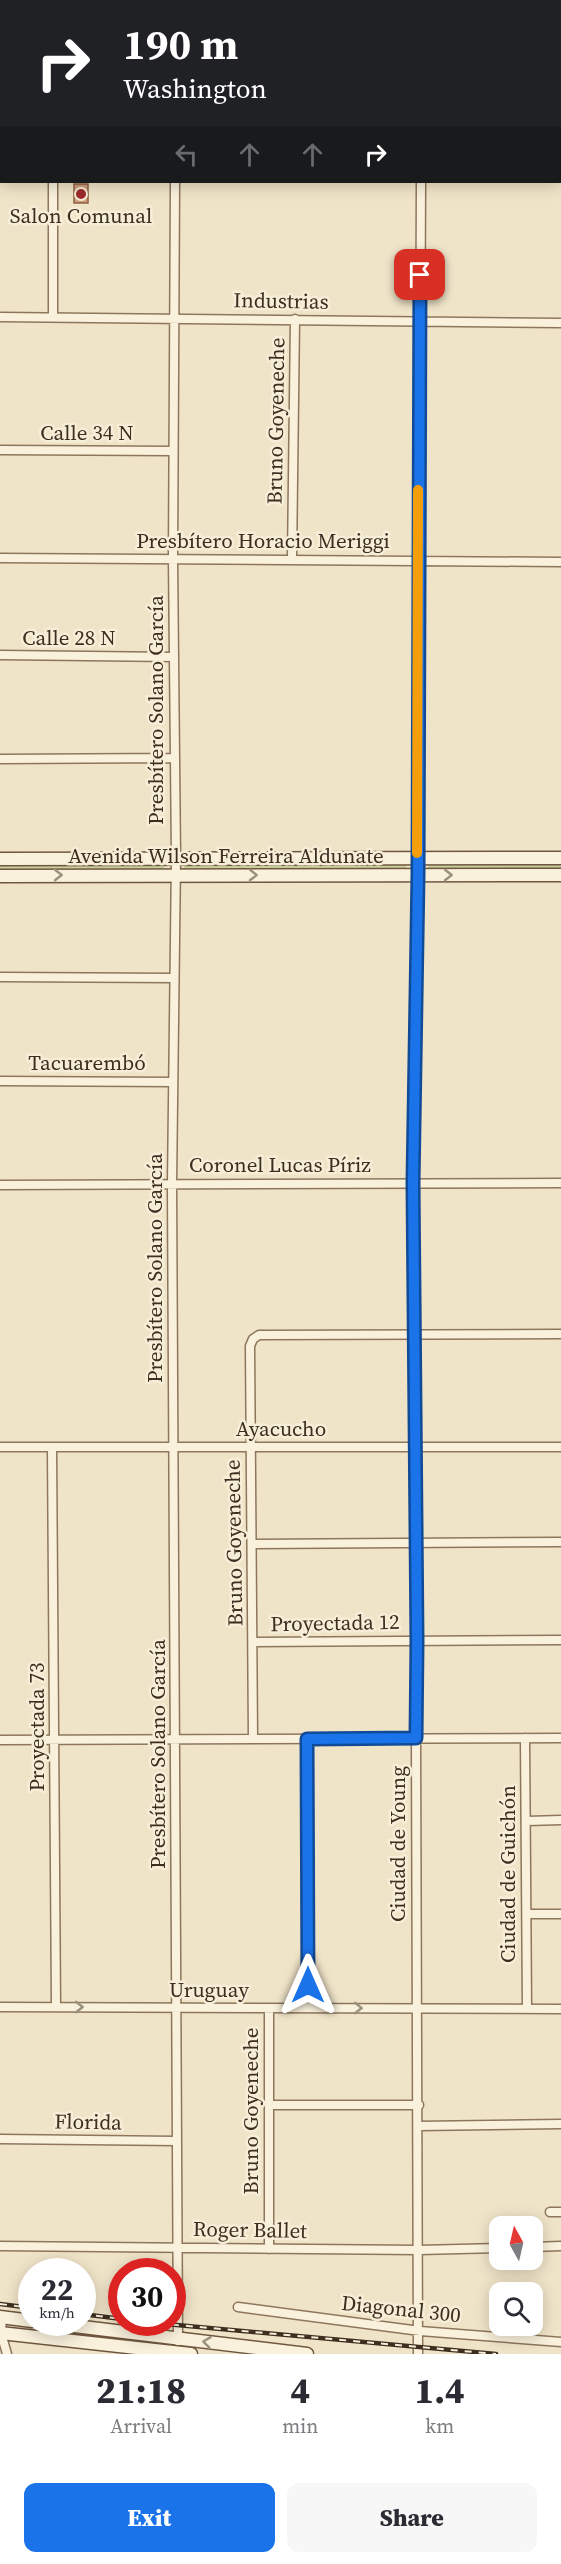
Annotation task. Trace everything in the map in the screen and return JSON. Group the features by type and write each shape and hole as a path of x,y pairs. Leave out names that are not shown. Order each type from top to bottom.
{"street":[{"path":"53,183 53,317"},
{"name":"Presbítero Solano García","path":"175,183 173,559 176,858 172,1184 177,2339 182,2353"},
{"name":"Ciudad de Young","path":"418,2354 420,2331 417,1542 413,1183 418,875 421,183"},
{"name":"Industrias","path":"0,317 561,323"},
{"name":"Bruno Goyeneche","path":"292,559 295,319"},
{"name":"Calle 34 N","path":"0,450 173,452"},
{"name":"Presbítero Horacio Meriggi","path":"0,558 561,562"},
{"name":"Calle 28 N","path":"0,655 174,657"},
{"path":"0,759 174,758"},
{"name":"Avenida Wilson Ferreira Aldunate","path":"0,859 561,858"},
{"name":"Avenida Wilson Ferreira Aldunate","path":"0,876 561,875"},
{"path":"0,977 174,978"},
{"name":"Tacuarembó","path":"0,1081 173,1082"},
{"name":"Coronel Lucas Píriz","path":"0,1185 561,1183"},
{"path":"414,1334 561,1334"},
{"name":"Bruno Goyeneche","path":"252,1739 250,1346 253,1339 259,1335 414,1334"},
{"name":"Ayacucho","path":"0,1447 561,1447"},
{"name":"Proyectada 73","path":"52,1448 56,2007"},
{"path":"252,1544 561,1542"},
{"name":"Proyectada 12","path":"253,1642 561,1640"},
{"name":"Ciudad de Guichón","path":"525,1738 527,2009"},
{"path":"0,1740 561,1738"},
{"path":"307,1739 308,2008"},
{"path":"527,1821 561,1820"},
{"path":"527,1914 561,1914"},
{"name":"Uruguay","path":"0,2007 561,2009"},
{"name":"Bruno Goyeneche","path":"269,2008 269,2249"},
{"path":"269,2105 419,2105"},
{"path":"419,2126 561,2124"},
{"name":"Florida","path":"0,2139 176,2141"},
{"path":"550,2212 561,2212"},
{"name":"Roger Ballet","path":"0,2246 419,2250 489,2248"},
{"path":"543,2247 561,2246"},
{"name":"Diagonal 300","path":"238,2307 420,2331 561,2342"},
{"path":"7,2354 1,2333 1,2317 18,2319"},
{"path":"96,2329 307,2354"},
{"path":"1,2333 182,2353"}],"green space":[{"path":"164,862 164,869 0,870 0,863"},
{"path":"184,862 406,862 406,868 184,868"},
{"path":"428,863 561,863 561,869 428,869"}],"building":[{"name":"Salon Comunal","path":"74,184 88,184 88,203 74,203"}],"railway":[{"path":"0,2304 18,2306"},
{"path":"96,2316 108,2317"},
{"path":"186,2326 496,2354"}],"slow traffic":[{"path":"417,853 418,490"}],"place":[{"name":"Salon Comunal","path":"81,194"}],"route":[{"path":"308,1985 307,1739 416,1738 413,1183 418,875 420,275"}]}
